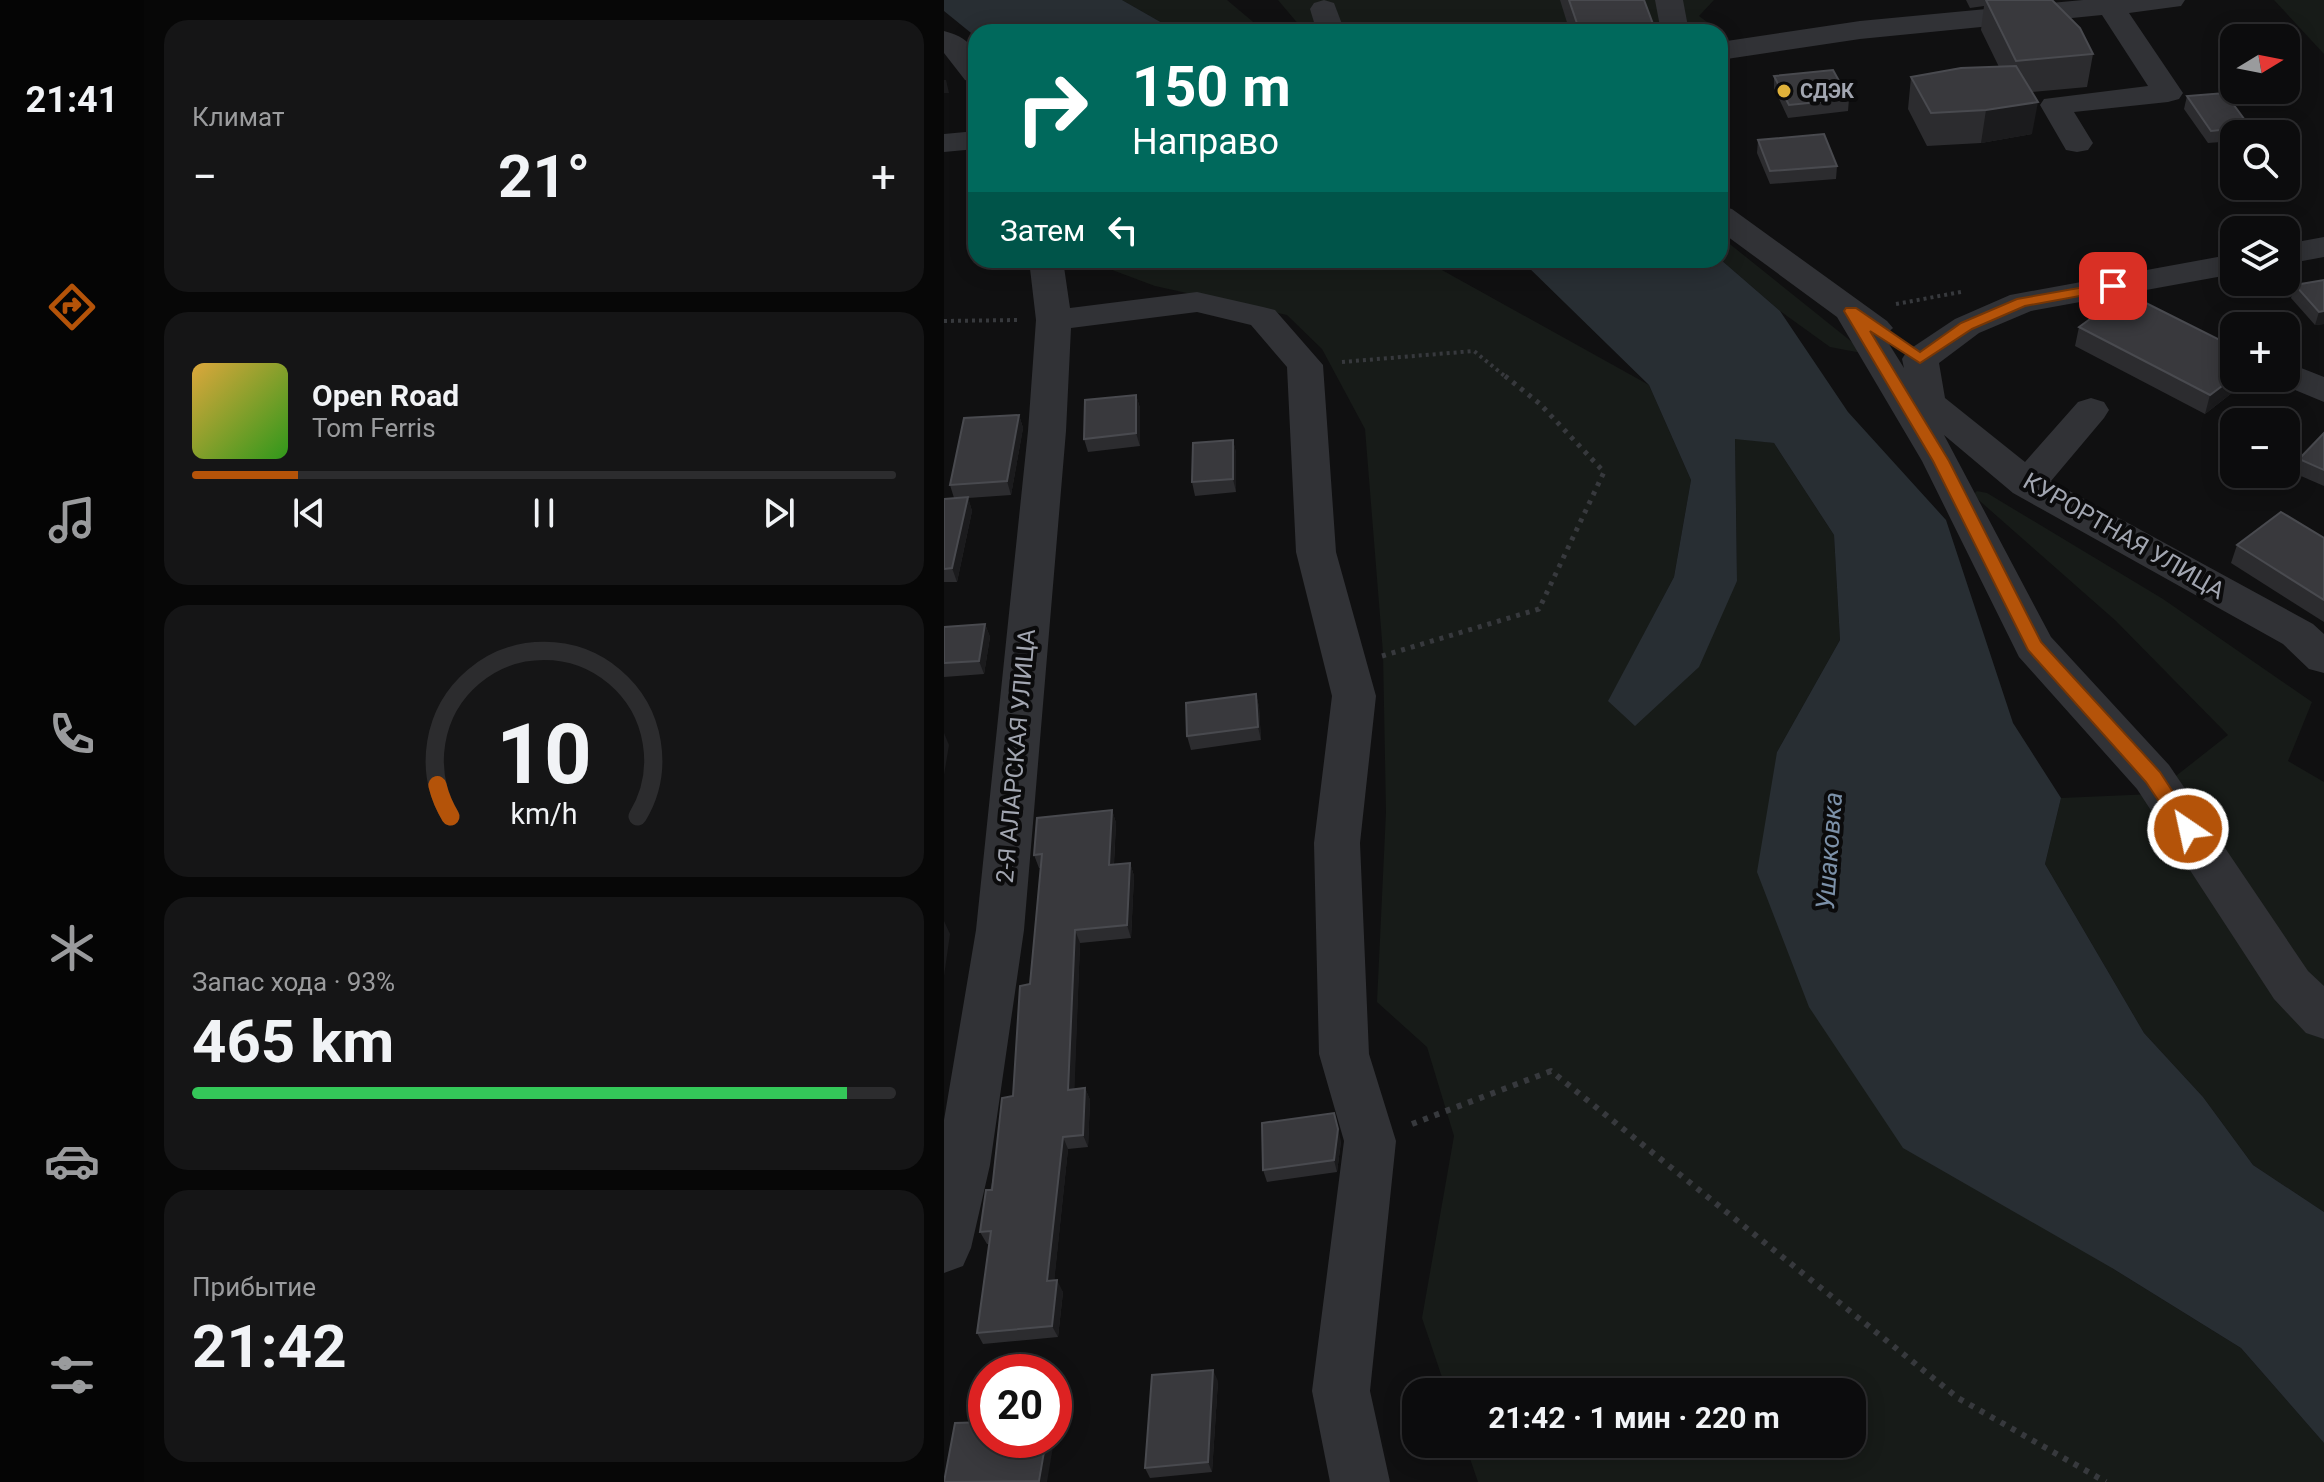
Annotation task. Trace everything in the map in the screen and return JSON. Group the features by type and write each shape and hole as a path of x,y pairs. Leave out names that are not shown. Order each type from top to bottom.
{"street":[{"path":"1669,0 1674,24"},
{"path":"1728,50 1860,30 2171,0"},
{"path":"2077,143 2055,105 2168,93 2110,6"},
{"path":"944,40 960,50 968,62"},
{"path":"944,143 968,141"},
{"path":"1728,222 1920,359 1967,326 2022,302 2220,267"},
{"path":"2300,251 2324,247"},
{"name":"2-Я АЛАРСКАЯ УЛИЦА","path":"944,1248 963,1165 1000,930 1047,431 1054,320 1047,268"},
{"path":"1054,320 1197,302 1263,317 1305,365 1316,552 1354,696 1337,843 1344,1054 1370,1141 1341,1391 1360,1482"},
{"path":"1851,311 1941,461 2034,646 2153,777 2291,985 2324,1018"},
{"name":"КУРОРТНАЯ УЛИЦА","path":"1920,359 1927,402 2027,484 2298,634 2324,658"},
{"path":"2300,380 2324,391"},
{"path":"2027,484 2091,410"}],"path":[{"path":"944,321 1054,320"},
{"path":"1305,365 1474,351 1540,404 1604,472 1539,609 1347,667"},
{"path":"1370,1141 1551,1071 1958,1398 2106,1482"}],"shaded area":[{"path":"1122,0 1227,0 1256,24 1164,24"},
{"path":"1278,0 1714,0 1699,16 1710,24 1298,24"},
{"path":"2274,0 2324,0 2324,54 2300,28 2300,24 2296,24"},
{"path":"1728,243 1867,354 1830,347 1780,311 1728,266"},
{"path":"1107,268 1438,268 1649,385 1691,480 1674,577 1609,700 1737,581 1735,438 1774,443 1834,535 1840,640 1777,752 2112,1268 2241,1348 2324,1443 2324,1482 1478,1482 1470,1458 1866,1458 1866,1378 1442,1378 1422,1318 1454,1136 1427,1047 1377,1002 1386,812 1383,653 1365,429 1322,349 1287,315 1155,286"},
{"path":"1977,491 1987,493 2163,599 2312,702 2288,761 2324,782 2324,1212 2253,1165 2203,1097 2144,1033 2045,864 2061,798 2153,794 2228,735 2116,621 1973,495"}],"water":[{"path":"944,0 1122,0 1164,24 968,24 968,30 944,11"},
{"name":"Ушаковка","path":"1728,266 1780,311 1848,412 1946,520 2013,723 2061,798 2045,864 2144,1033 2203,1097 2253,1165 2324,1212 2324,1443 2241,1348 2112,1268 1903,1148 1809,1007 1757,872 1777,752 1840,640 1834,535 1774,443 1735,439 1737,581 1699,667 1635,726 1608,701 1674,577 1691,480 1649,385 1529,268"}],"building":[{"path":"1569,0 1644,0 1653,24 1577,24"},
{"path":"1986,0 2052,0 2080,28 2093,54 2016,61"},
{"path":"2016,66 2038,102 1986,110 1931,113 1911,77 1961,68"},
{"path":"1833,70 1849,99 1789,105 1774,76"},
{"path":"2220,93 2220,104 2233,104 2245,120 2220,120 2220,130 2211,131 2187,96"},
{"path":"1824,134 1837,166 1770,171 1758,140"},
{"path":"2324,280 2324,311 2319,312 2300,291 2300,284"},
{"path":"2126,293 2220,340 2220,388 2210,395 2079,327"},
{"path":"1136,395 1136,433 1084,439 1085,400"},
{"path":"1019,415 1007,481 950,485 964,418"},
{"path":"2324,433 2324,470 2300,458"},
{"path":"1233,440 1233,479 1192,482 1193,443"},
{"path":"968,497 952,568 944,569 944,499"},
{"path":"2281,512 2324,538 2324,600 2237,545"},
{"path":"985,624 979,661 944,663 944,627"},
{"path":"1256,694 1258,727 1187,736 1186,703"},
{"path":"1112,810 1109,865 1130,863 1127,925 1075,930 1068,1090 1085,1088 1083,1135 1063,1137 1047,1281 1057,1280 1052,1326 977,1333 991,1231 980,1232 986,1190 992,1190 1002,1098 1013,1096 1020,986 1030,984 1042,854 1034,855 1037,818"},
{"path":"1334,1113 1338,1129 1334,1160 1263,1170 1262,1123"},
{"path":"1213,1370 1208,1462 1145,1468 1152,1375"},
{"path":"955,1423 968,1423 968,1458 1043,1458 1039,1481 944,1482"}],"place":[{"name":"СДЭК","path":"1784,91"}],"route":[{"path":"2113,286 2022,302 1967,326 1920,359 1851,311 1941,461 2034,646 2153,777 2188,829"}]}
